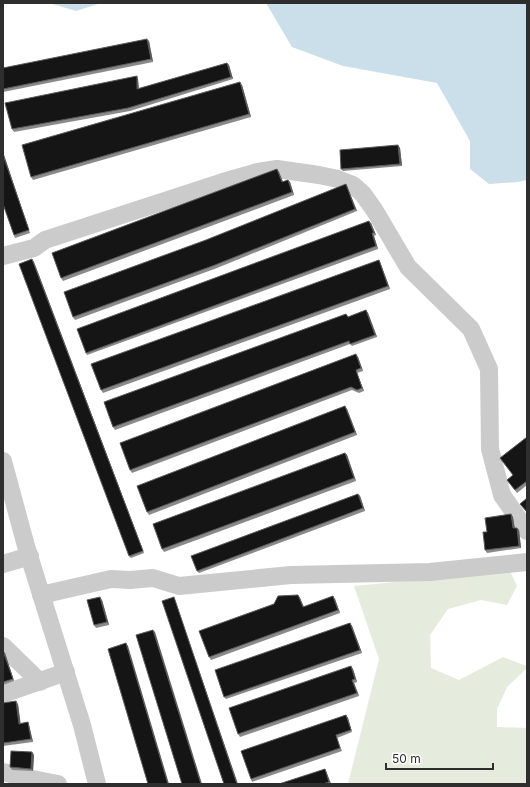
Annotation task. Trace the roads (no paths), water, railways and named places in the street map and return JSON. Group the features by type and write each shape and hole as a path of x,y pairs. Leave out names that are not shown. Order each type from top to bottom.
{"street":[{"path":"3,256 34,248 45,240 258,172 277,169 338,179 353,185 363,194 375,211 408,267 471,329 489,369 490,449 502,495 527,531"},
{"path":"3,461 12,558 41,595 82,725 97,784"},
{"path":"41,595 111,579 130,580 153,578 179,586 290,576 430,572 527,562"},
{"path":"3,646 40,682"},
{"path":"3,694 66,672"},
{"path":"3,772 58,784"}],"water":[{"path":"49,3 101,3 76,11"},
{"path":"266,3 527,3 527,180 489,184 470,169 470,141 437,83 343,66 292,47"}]}
